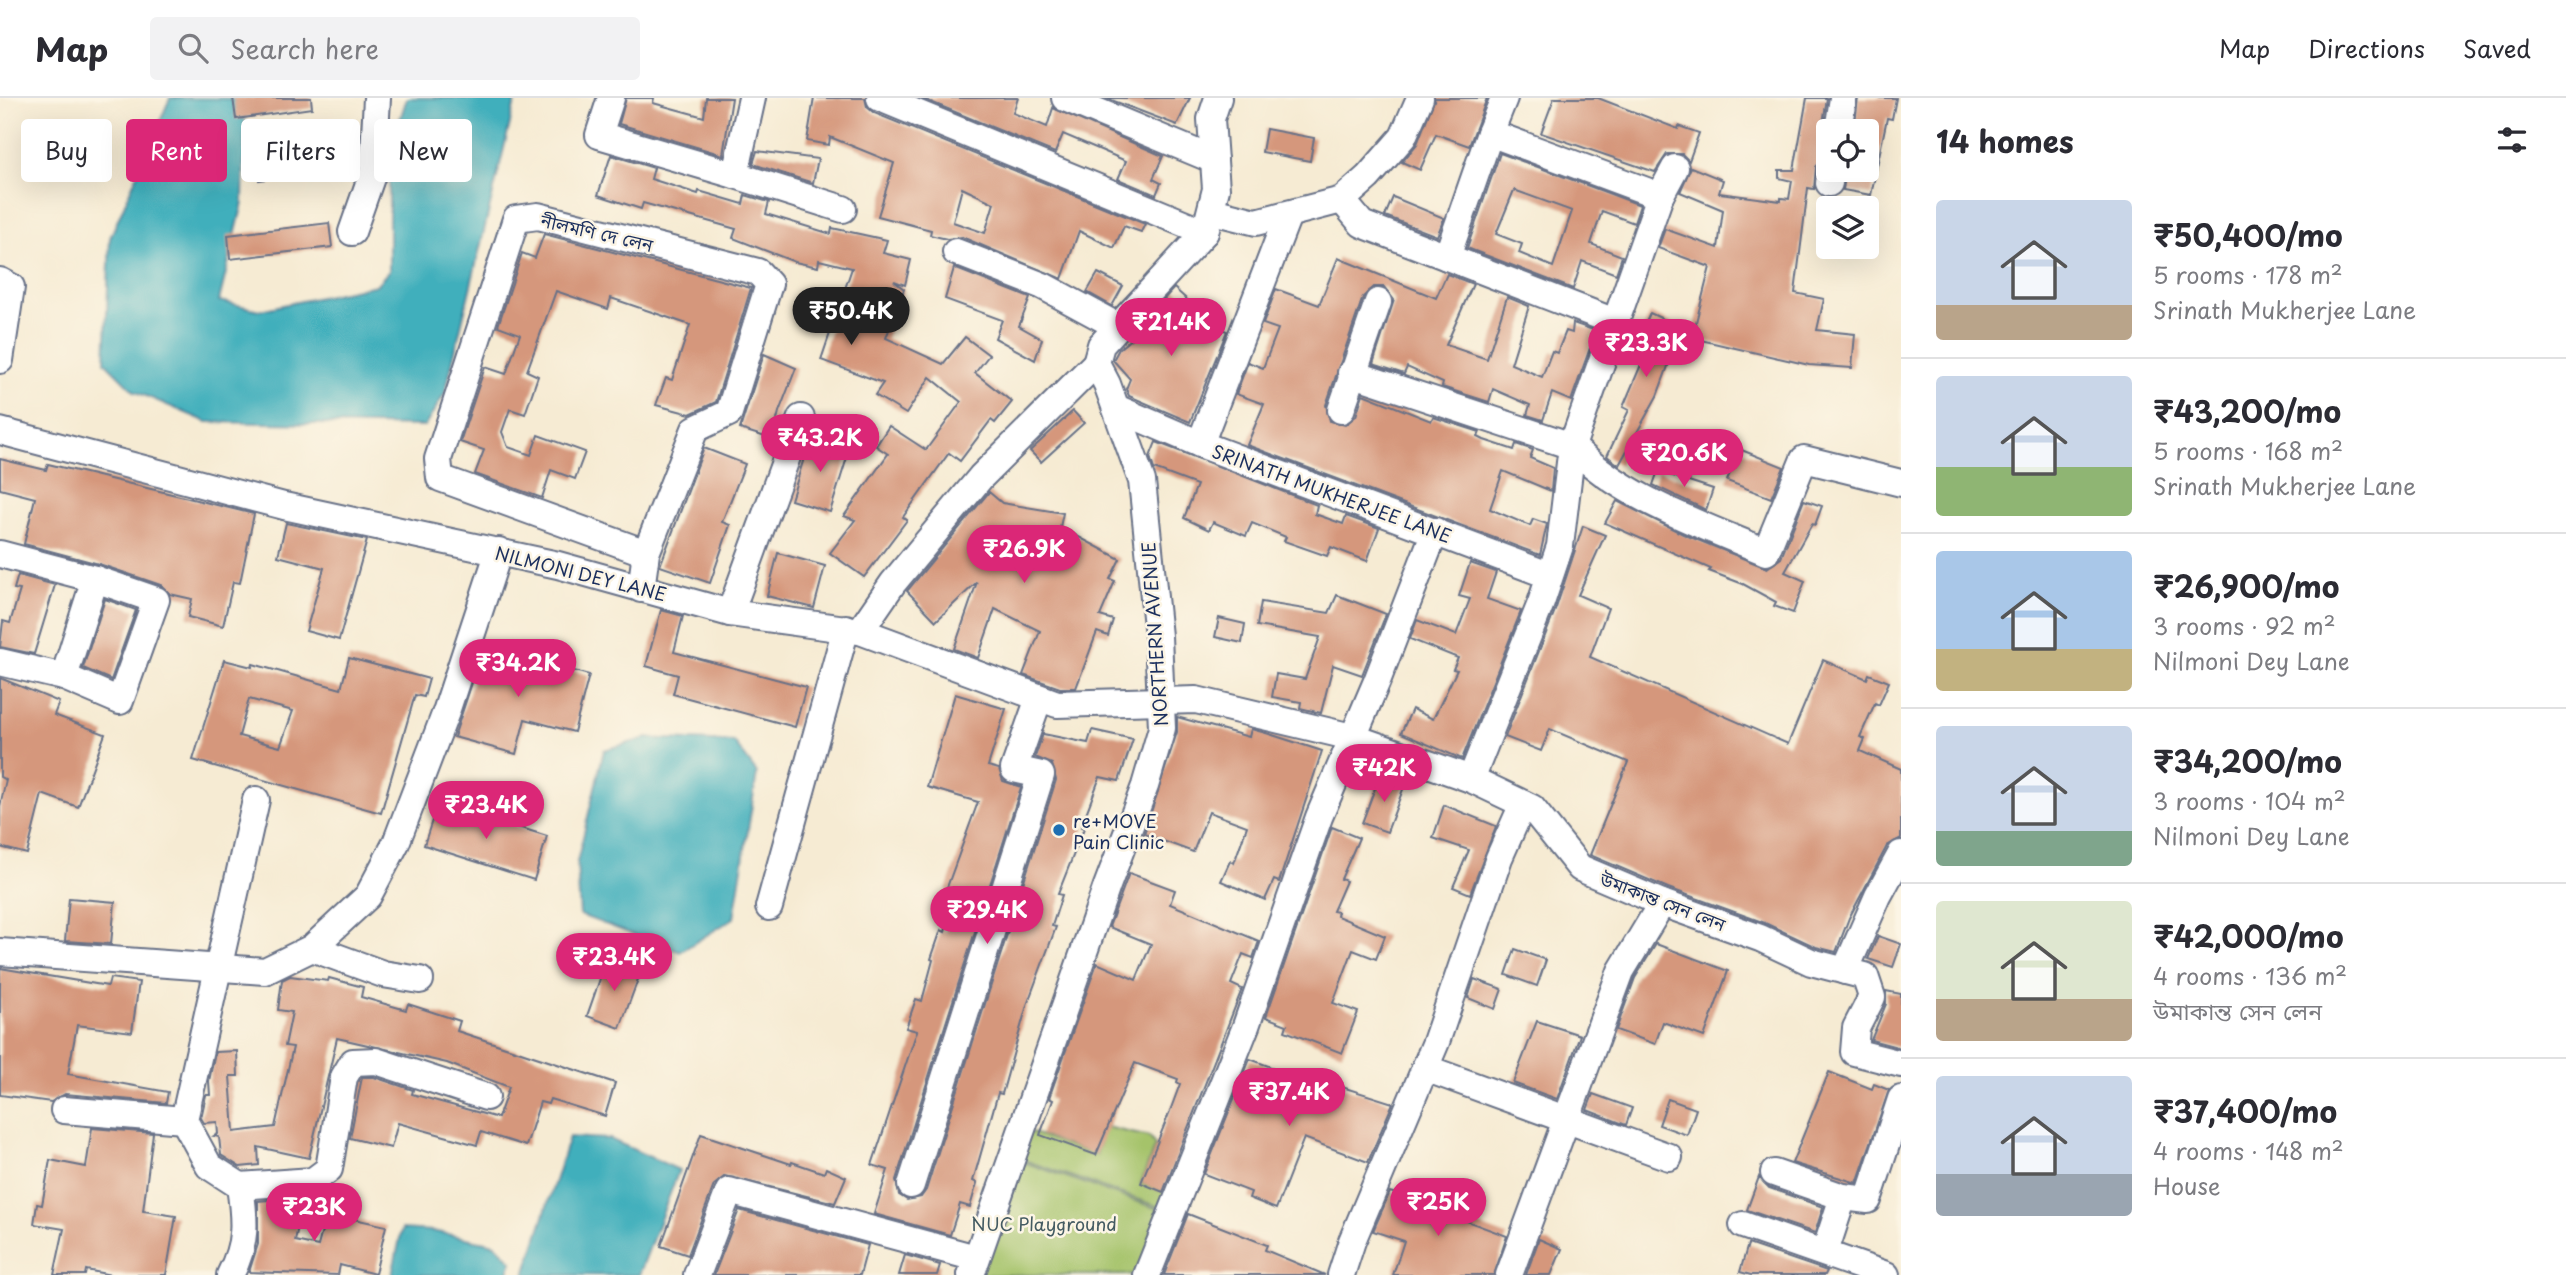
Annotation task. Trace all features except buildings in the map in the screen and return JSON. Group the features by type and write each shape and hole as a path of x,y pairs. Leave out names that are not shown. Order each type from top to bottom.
{"street":[{"path":"352,232 373,172 377,98"},
{"path":"611,98 599,135 843,209"},
{"path":"735,175 752,98"},
{"path":"880,98 929,107 1208,221 1256,222 1342,200 1368,177 1403,137 1420,98"},
{"path":"1066,98 1214,160"},
{"path":"769,907 853,630 981,477 1096,363 1101,345 1208,221 1216,189 1211,119 1218,98"},
{"path":"1447,257 1504,98"},
{"path":"1840,119 1843,98"},
{"path":"1490,133 1660,196"},
{"path":"1471,779 1541,603 1548,575 1560,546 1572,446 1660,196 1675,168"},
{"path":"1342,200 1362,224 1615,322"},
{"path":"1200,444 1288,215"},
{"name":"নীলমণি দে লেন","path":"641,589 646,553 695,429 729,413 769,284 758,272 678,251 538,216 516,219 438,459 440,478 646,553"},
{"path":"956,252 1043,286 1117,326"},
{"path":"0,281 11,287 0,360"},
{"path":"1341,410 1351,373 1378,302"},
{"name":"NORTHERN AVENUE","path":"974,1267 1107,886 1145,786 1162,728 1158,636 1142,481 1116,408 1096,363"},
{"path":"1351,373 1572,446 1597,471 1695,522 1766,552 1804,459 1901,483"},
{"name":"SRINATH MUKHERJEE LANE","path":"1116,408 1200,444 1548,575"},
{"path":"730,613 801,418"},
{"name":"NILMONI DEY LANE","path":"0,431 284,506 499,551 730,613 853,630 1057,704 1161,702"},
{"path":"1147,1275 1246,1026 1319,817 1377,681 1435,531"},
{"path":"0,952 265,971 312,948 368,896 396,843 446,712 499,551"},
{"path":"0,554 95,579 156,600 120,701 64,677 0,662"},
{"path":"64,677 95,579"},
{"path":"911,1185 1041,775 1014,769 1039,698"},
{"name":"উমাকান্ত সেন লেন","path":"1161,702 1196,700 1352,737 1471,779 1532,808 1580,868 1662,903 1760,938 1811,962 1865,976 1872,997 1856,1028 1854,1052 1901,1064"},
{"path":"256,800 184,1120 209,1166 240,1186 313,1181 329,1169 344,1077 353,1062 376,1061 486,1097"},
{"path":"1347,1274 1352,1241 1425,1068 1499,858 1523,804"},
{"path":"1845,971 1890,900 1901,854"},
{"path":"1508,1275 1621,971 1662,903"},
{"path":"312,948 383,974 420,980"},
{"path":"1425,1068 1670,1157"},
{"path":"1774,1173 1843,1197 1868,1200 1890,1166 1901,1099"},
{"path":"64,1110 184,1120"},
{"path":"230,1275 237,1262 245,1227 240,1186"},
{"path":"696,1275 729,1191 974,1267"},
{"path":"1825,1252 1843,1197"},
{"path":"1743,1225 1886,1275"}],"green space":[{"path":"1106,1127 1149,1137 1155,1145 1141,1183 1167,1193 1168,1210 1015,1157 1030,1132 1096,1155"},
{"name":"NUC Playground","path":"1012,1158 1167,1212 1146,1275 971,1275"}],"water":[{"path":"170,98 245,99 245,119 241,119 243,203 219,301 260,310 376,285 389,271 389,182 472,182 472,119 400,119 407,98 516,98 445,393 425,426 207,422 134,391 105,362 110,238 134,182 227,182 227,119 161,119"},
{"path":"646,738 734,742 757,773 734,918 680,952 580,915 577,862 604,750"},
{"path":"569,1137 610,1139 679,1170 639,1275 525,1275"},
{"path":"402,1229 432,1231 495,1244 512,1261 507,1275 392,1275"}],"place":[{"name":"re+MOVE Pain Clinic","path":"1059,830"}]}
